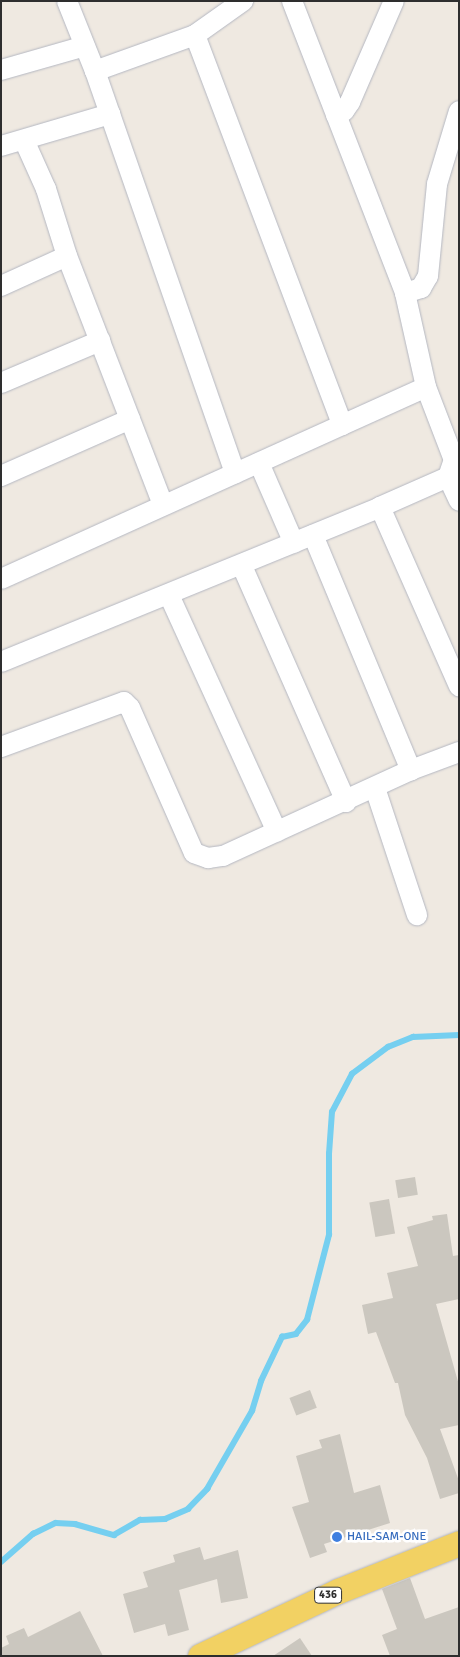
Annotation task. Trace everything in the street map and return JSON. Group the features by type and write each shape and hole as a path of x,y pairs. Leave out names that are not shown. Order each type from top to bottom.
{"main road":[{"name":"436","path":"200,1656 338,1590 459,1544"}],"street":[{"path":"67,1 95,71 235,473"},
{"path":"95,71 194,35 243,1"},
{"path":"292,1 405,294 426,387 454,465 459,501"},
{"path":"336,115 344,111 350,102 394,1"},
{"path":"194,35 342,425"},
{"path":"1,70 85,46"},
{"path":"405,294 421,288 428,276 437,184 459,111"},
{"path":"1,146 110,114"},
{"path":"24,140 46,189 67,256 163,505"},
{"path":"1,286 67,256"},
{"path":"1,383 100,341"},
{"path":"1,579 426,387"},
{"path":"1,476 130,419"},
{"path":"259,463 294,543"},
{"path":"1,662 242,566 380,508 454,465"},
{"path":"380,508 459,686"},
{"path":"313,535 411,770"},
{"path":"242,566 346,802"},
{"path":"169,595 276,832"},
{"path":"1,747 124,702 130,708 194,852 208,858 223,856 346,802 411,770 459,752"},
{"path":"375,788 418,915"}],"building":[{"path":"415,1177 418,1195 398,1198 395,1180"},
{"path":"389,1199 395,1233 375,1237 369,1202"},
{"path":"447,1214 453,1256 459,1255 459,1299 436,1304 459,1385 459,1425 440,1429 459,1481 459,1493 440,1499 427,1458 405,1415 398,1383 395,1383 376,1332 368,1334 362,1305 393,1298 387,1273 418,1266 407,1227 433,1220 432,1216"},
{"path":"310,1390 317,1408 296,1416 289,1398"},
{"path":"340,1434 354,1493 380,1485 390,1523 324,1544 327,1552 310,1558 292,1507 309,1502 296,1456 322,1448 319,1440"},
{"path":"200,1547 204,1560 238,1550 248,1598 221,1603 217,1579 179,1590 189,1630 168,1636 165,1624 134,1633 123,1594 148,1587 143,1572 175,1562 173,1555"},
{"path":"410,1578 425,1619 459,1607 459,1656 390,1656 382,1635 397,1629 382,1589"},
{"path":"80,1611 103,1656 1,1656 1,1648 9,1644 6,1636 24,1628 28,1637"},
{"path":"300,1638 312,1656 273,1656"}],"waterway":[{"path":"1,1562 33,1534 56,1523 75,1524 114,1535 140,1520 165,1519 188,1509 207,1489 252,1411 261,1381 282,1337 296,1334 307,1320 329,1235 329,1154 332,1112 352,1074 388,1047 413,1037 459,1035"}],"place":[{"name":"HAIL-SAM-ONE","path":"337,1537"}]}
